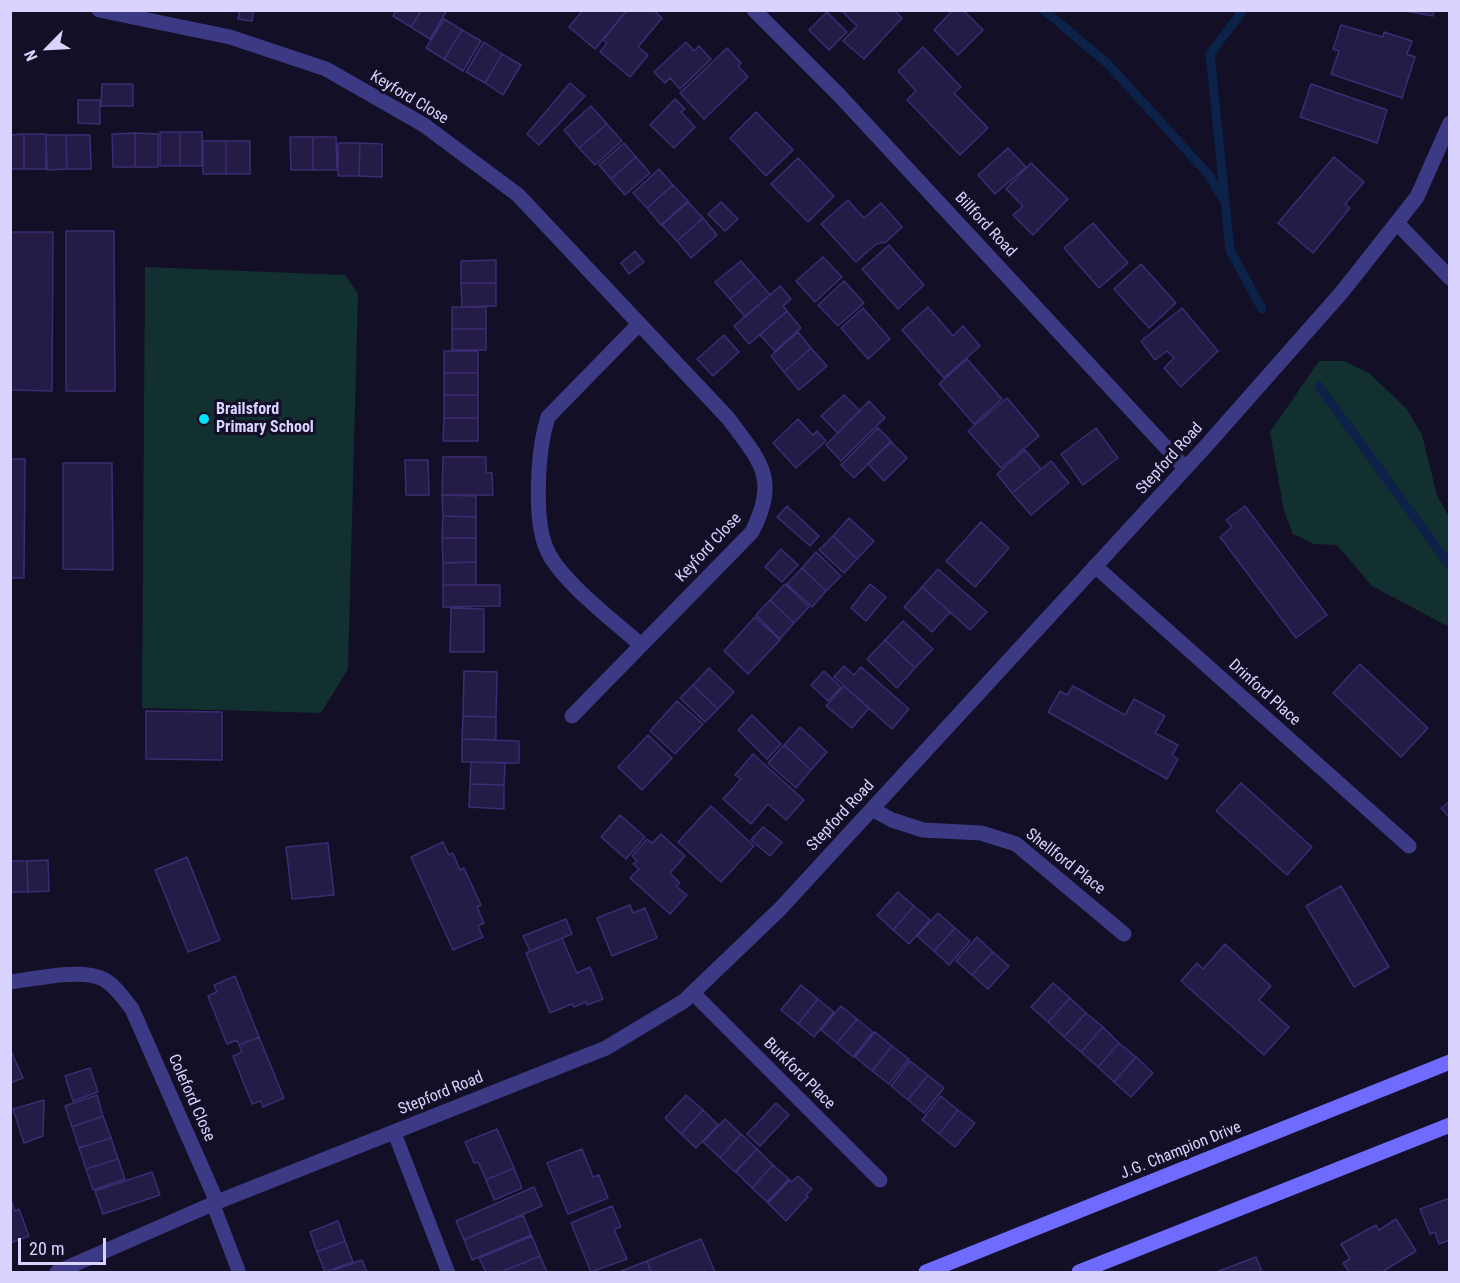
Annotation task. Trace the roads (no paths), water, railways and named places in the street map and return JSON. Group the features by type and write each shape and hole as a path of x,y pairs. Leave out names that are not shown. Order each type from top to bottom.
{"main road":[{"name":"J.G. Champion Drive","path":"926,1272 1449,1062"},
{"path":"1079,1272 1449,1125"}],"street":[{"name":"Keyford Close","path":"99,10 230,37 326,69 424,125 518,195 728,418 750,447 762,470 768,490 764,509 752,532 572,716"},
{"name":"Billford Road","path":"754,10 879,138 1185,468"},
{"name":"Stepford Road","path":"57,1272 78,1268 215,1203 606,1048 684,1001 780,909 1185,468 1342,292 1417,197 1449,123"},
{"path":"1397,223 1449,278"},
{"path":"639,324 548,417 542,435 539,479 542,527 548,553 564,573 640,645"},
{"name":"Drinford Place","path":"1095,566 1408,846"},
{"name":"Shellford Place","path":"872,809 892,820 922,830 981,832 1016,844 1124,934"},
{"name":"Coleford Close","path":"10,982 86,974 104,979 119,992 132,1009 215,1203"},
{"name":"Burkford Place","path":"693,993 879,1180"}],"lane":[{"path":"394,1132 448,1272"},
{"path":"215,1203 239,1272"}],"waterway":[{"path":"1044,10 1108,64 1208,174 1223,199"},
{"path":"1243,10 1210,54 1230,250 1262,309"},
{"path":"1319,386 1450,566"}],"place":[{"name":"Brailsford Primary School","path":"204,419"}]}
